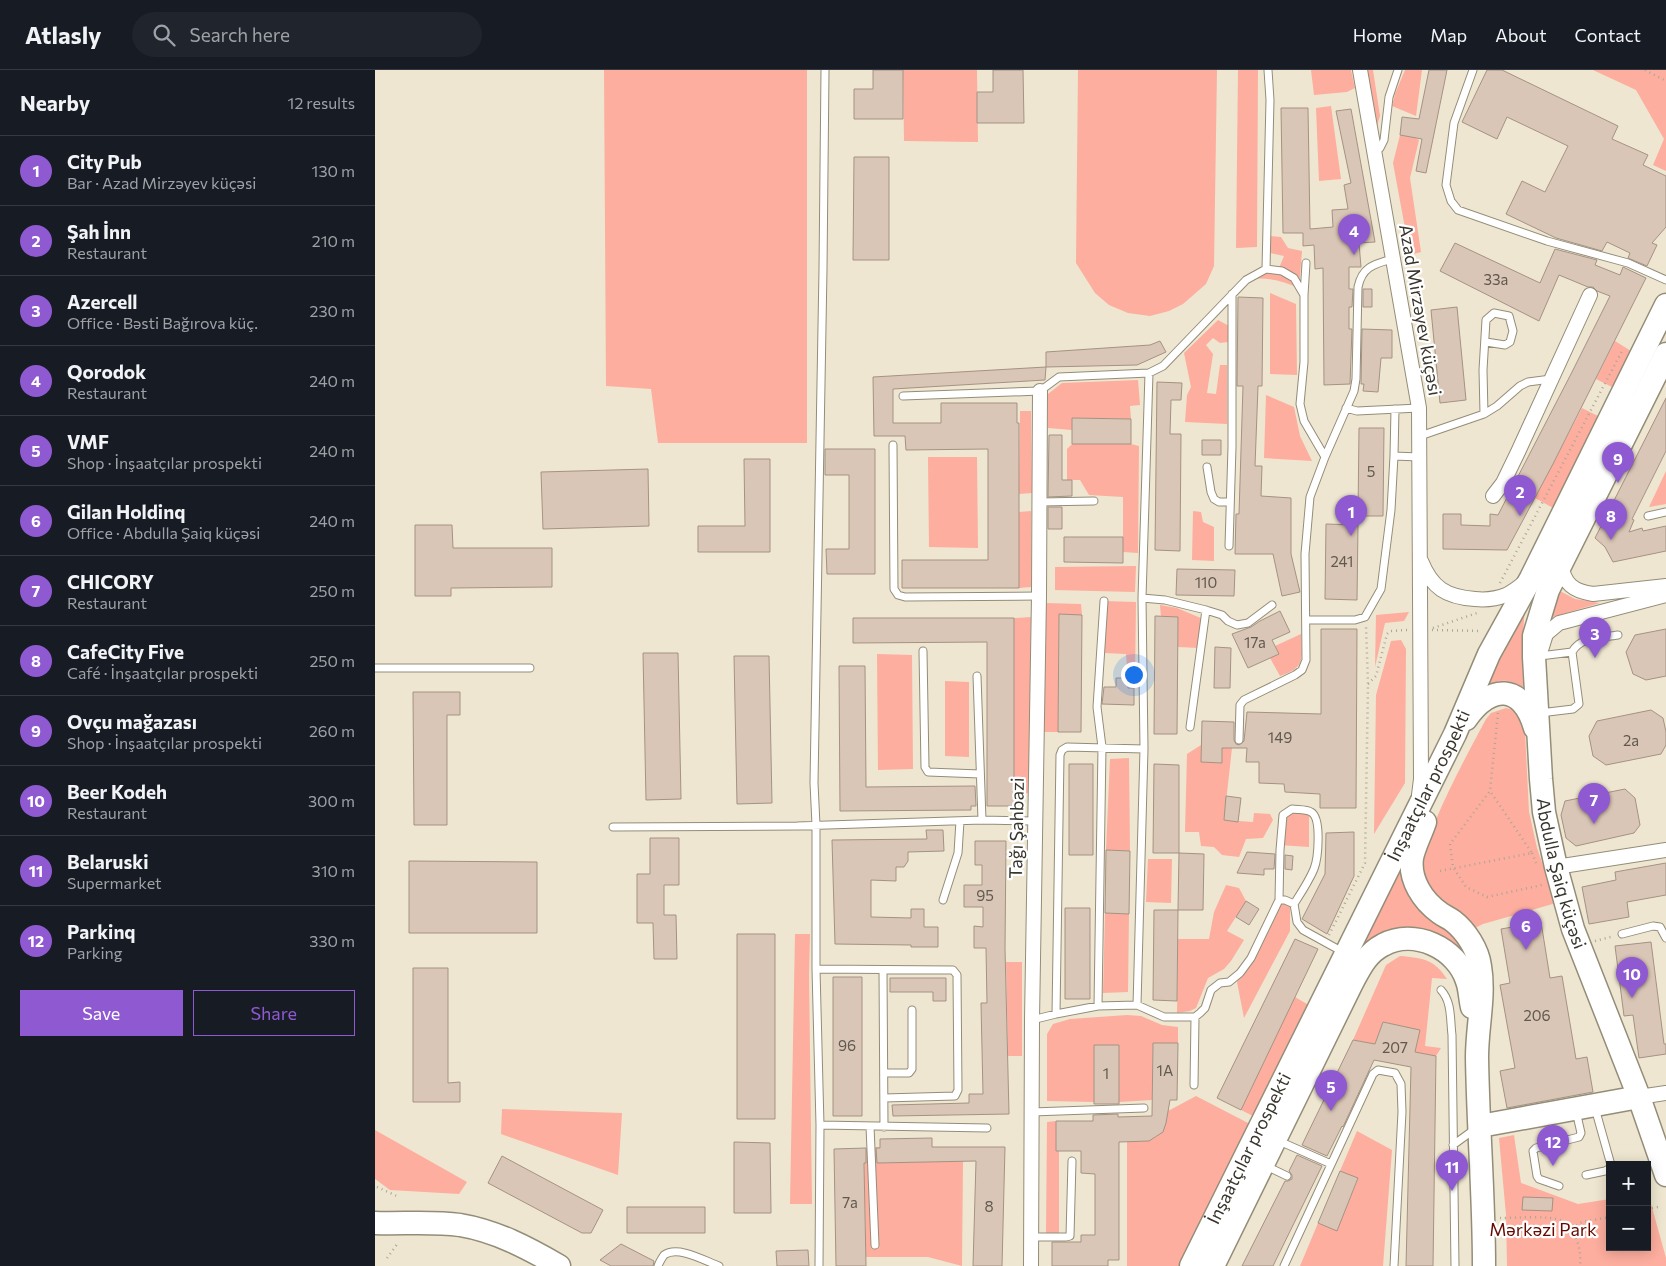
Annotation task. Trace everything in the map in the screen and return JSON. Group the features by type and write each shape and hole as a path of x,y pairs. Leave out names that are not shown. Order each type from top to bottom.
{"main road":[{"name":"İnşaatçılar prospekti","path":"1191,1266 1338,950 1415,815 1455,734 1489,654 1531,578 1666,305"},
{"path":"1561,564 1666,354"},
{"name":"Abdulla Şaiq küçəsi","path":"1561,564 1548,590 1534,636 1541,779 1550,876 1573,929 1639,1097 1666,1174"},
{"path":"1484,1266 1477,1043 1481,982 1480,964 1475,949 1467,936 1454,922 1439,912 1425,898 1416,885 1412,870 1412,858 1455,734 1471,711 1482,700 1491,695 1506,694 1520,700 1532,718 1539,742"},
{"name":"İnşaatçılar prospekti","path":"1213,1266 1277,1140 1361,966 1375,950 1395,940 1412,939 1440,947 1450,954 1459,964 1467,980 1477,1043"},
{"path":"1480,1126 1639,1097"},
{"path":"375,1224 399,1233 459,1225 479,1229 519,1244 559,1266"}],"street":[{"name":"Azad Mirzəyev küçəsi","path":"1360,70 1419,408 1421,778 1415,815"},
{"path":"1493,496 1503,483 1518,452 1589,295"},
{"name":"Tağı Şahbazi","path":"1031,1266 1032,1020 1039,596 1040,391"},
{"path":"1420,558 1431,580 1439,589 1463,598 1493,599 1506,595 1531,578"},
{"path":"1561,564 1566,581 1581,592 1593,594 1666,586"},
{"path":"1536,683 1546,634 1559,623 1666,595"},
{"path":"1550,876 1666,850"},
{"path":"1639,1097 1666,1093"}],"lane":[{"path":"819,1266 820,1125 816,969 816,825 813,783 823,279 825,70"},
{"path":"1266,269 1270,100 1268,70"},
{"path":"1373,152 1380,148 1384,140 1389,97 1398,70"},
{"path":"1473,70 1454,124 1446,185 1451,201 1458,210 1547,241 1628,264 1666,280"},
{"path":"1239,740 1240,705 1244,700 1295,675 1302,670 1306,660 1305,554 1310,497 1354,391 1356,379 1358,287 1360,279 1369,267 1392,259"},
{"path":"1306,263 1304,362 1299,404 1304,421 1325,457"},
{"path":"903,396 1040,391 1059,377 1149,373 1163,366 1246,280 1266,269 1282,271 1294,278 1305,295"},
{"path":"1229,546 1233,294"},
{"path":"1484,414 1483,370 1486,320 1493,313 1509,316 1513,331 1510,342 1505,345 1486,342"},
{"path":"1137,1005 1144,748 1142,598 1149,373"},
{"path":"1420,436 1484,414 1497,406 1520,386 1528,382 1551,378"},
{"path":"1346,408 1357,411 1419,408"},
{"path":"1307,620 1355,620 1365,617 1381,589 1391,510 1395,409"},
{"path":"893,445 894,589 898,595 905,597 1039,596"},
{"path":"1394,456 1419,457"},
{"path":"1207,467 1214,500 1230,502"},
{"path":"1039,502 1094,501"},
{"path":"1648,516 1666,512"},
{"path":"1142,598 1165,600 1206,610 1222,616 1237,625 1248,623 1272,606"},
{"path":"1097,1006 1103,747 1097,707 1104,601"},
{"path":"1191,727 1206,610"},
{"path":"1537,713 1573,709 1579,704 1572,652 1575,646 1584,640 1617,635"},
{"path":"923,652 925,767 928,772 980,774"},
{"path":"1540,656 1572,652"},
{"path":"375,668 530,668"},
{"path":"977,676 982,820"},
{"path":"1056,1014 1060,755 1062,750 1067,747 1144,748"},
{"path":"1032,1020 1097,1006 1137,1005 1164,1017 1195,1017 1205,1008 1211,990 1220,983 1229,982 1251,958 1279,900 1283,815 1292,809 1311,812 1316,817 1318,823 1317,857 1314,870 1294,904 1297,922 1303,930 1338,950"},
{"path":"613,827 816,825 982,820 1035,821"},
{"path":"943,900 958,854 960,821"},
{"path":"1279,900 1285,900 1294,904"},
{"path":"1622,934 1653,926 1660,927 1666,938"},
{"path":"816,969 953,970 957,975 958,1090 955,1096 884,1098"},
{"path":"883,970 884,1127"},
{"path":"1441,990 1447,996 1449,1002 1452,1035 1455,1266"},
{"path":"884,1073 909,1073 912,1069 912,1010"},
{"path":"1195,1017 1195,1085"},
{"path":"1284,1266 1315,1190 1331,1164 1373,1074 1378,1070 1395,1073 1401,1084 1402,1112 1395,1266"},
{"path":"1585,1107 1608,1161"},
{"path":"1559,1186 1539,1179 1533,1151 1536,1148 1579,1137 1585,1107"},
{"path":"1032,1112 1145,1108"},
{"path":"820,1125 987,1128"},
{"path":"870,1126 875,1246"},
{"path":"1453,1145 1480,1126"},
{"path":"1277,1140 1331,1164"},
{"path":"1032,1237 1070,1236 1072,1161"},
{"path":"1264,1165 1287,1176"},
{"path":"1586,1175 1606,1170"},
{"path":"658,1266 664,1256 672,1252 681,1251 719,1266"}],"path":[{"path":"1645,70 1666,81"},
{"path":"1497,590 1624,347"},
{"path":"1481,611 1428,630 1489,632"},
{"path":"1338,950 1329,935 1365,863 1368,684 1365,617"},
{"path":"1368,684 1375,676 1387,634 1391,630 1420,630"},
{"path":"1498,714 1490,791 1450,844 1453,867 1466,887 1487,897 1550,876"},
{"path":"1440,870 1532,852 1490,791"},
{"path":"1589,943 1622,934"},
{"path":"377,1187 399,1198"},
{"path":"1651,1208 1658,1207"},
{"path":"1500,1218 1546,1218 1563,1221 1571,1228 1579,1244 1580,1266"},
{"path":"1571,1228 1582,1222 1606,1218"},
{"path":"387,1258 399,1233"}],"green space":[{"path":"604,70 807,70 807,443 658,443 651,389 606,386"},
{"path":"903,70 977,70 978,142 904,141"},
{"path":"1078,70 1217,70 1214,266 1206,284 1183,304 1169,311 1150,316 1128,313 1109,305 1095,293 1076,263"},
{"path":"1238,70 1258,70 1257,247 1236,248"},
{"path":"1311,70 1351,70 1355,88 1347,92 1314,95"},
{"path":"1365,70 1373,70 1380,116 1376,129"},
{"path":"1405,70 1422,70 1416,116 1392,106"},
{"path":"1593,70 1666,70 1666,171 1653,165 1664,139 1636,90"},
{"path":"1331,106 1341,179 1319,181 1316,108"},
{"path":"1400,135 1414,137 1419,140 1410,178 1421,252 1410,255 1393,163"},
{"path":"1269,236 1281,237 1288,248 1302,251 1299,288 1275,280 1251,279 1261,267 1279,268 1284,256 1266,252"},
{"path":"1270,293 1296,304 1297,375 1270,374"},
{"path":"1218,320 1229,326 1228,342 1220,343 1213,338 1206,345 1213,354 1207,393 1216,394 1220,365 1227,365 1227,424 1185,422 1187,395 1191,387 1184,353"},
{"path":"1615,341 1631,351 1612,387 1596,379"},
{"path":"1138,380 1140,405 1130,406 1131,419 1072,418 1072,430 1048,428 1048,394 1062,383"},
{"path":"1266,395 1294,407 1300,436 1312,461 1264,458"},
{"path":"1582,408 1602,418 1555,509 1535,498"},
{"path":"1020,411 1031,411 1032,493 1019,494"},
{"path":"1072,444 1131,444 1139,446 1138,553 1123,552 1123,497 1089,495 1080,480 1067,480 1067,449"},
{"path":"928,457 977,457 978,548 929,547"},
{"path":"1666,471 1666,504 1649,507"},
{"path":"1031,511 1031,587 1019,588 1019,512"},
{"path":"1193,511 1201,512 1203,522 1214,527 1214,561 1192,560"},
{"path":"1136,566 1135,592 1055,590 1055,567"},
{"path":"1558,590 1575,599 1600,603 1549,618"},
{"path":"1104,601 1136,602 1135,677 1128,678 1126,654 1104,653"},
{"path":"1045,603 1081,604 1082,615 1059,615 1058,732 1043,732"},
{"path":"1160,605 1177,608 1203,619 1199,648 1178,647 1178,617 1161,617"},
{"path":"1525,606 1522,648 1523,687 1513,682 1505,681 1487,685"},
{"path":"1409,612 1404,621 1385,623 1375,667 1376,615"},
{"path":"1031,617 1029,793 1014,794 1014,618"},
{"path":"1301,634 1301,661 1299,665 1289,673 1280,676 1270,658 1279,654 1275,646"},
{"path":"1401,640 1406,649 1405,783 1374,834 1376,695 1391,641"},
{"path":"877,654 912,655 913,769 878,770"},
{"path":"945,681 969,682 969,757 945,756"},
{"path":"1506,708 1514,710 1522,719 1525,732 1529,812 1537,848 1556,903 1475,928 1437,897 1426,882 1423,874 1423,860 1446,796 1486,719 1491,713"},
{"path":"1201,745 1201,762 1222,763 1222,748 1232,748 1224,820 1253,822 1254,813 1270,814 1273,820 1263,838 1246,839 1239,857 1222,855 1214,847 1201,846 1199,832 1185,832 1187,754"},
{"path":"1129,758 1130,851 1106,850 1110,759"},
{"path":"1287,813 1309,813 1309,847 1279,845"},
{"path":"1404,857 1470,959 1394,930 1380,934 1360,948"},
{"path":"1148,859 1172,859 1171,903 1146,902"},
{"path":"1226,885 1239,888 1246,901 1227,931 1244,940 1224,969 1208,978 1196,1008 1177,1013 1178,939 1209,939 1214,912"},
{"path":"1276,901 1290,901 1290,931 1244,1018 1237,982 1267,930"},
{"path":"1105,913 1129,914 1128,992 1103,993"},
{"path":"795,934 810,934 812,1204 790,1204"},
{"path":"1400,956 1432,963 1447,979 1432,978 1425,1046 1441,1048 1436,1056 1415,1052 1420,1030 1383,1022 1375,1044 1353,1040 1386,965"},
{"path":"1006,962 1022,962 1022,1056 1008,1056"},
{"path":"1295,997 1312,1007 1255,1117 1241,1110"},
{"path":"1127,1015 1141,1016 1162,1025 1178,1027 1178,1043 1153,1043 1152,1100 1119,1102 1119,1046 1095,1045 1094,1102 1047,1101 1047,1034 1053,1024 1070,1019"},
{"path":"1196,1096 1250,1124 1181,1264 1179,1266 1127,1266 1127,1142 1144,1141 1156,1137 1164,1128 1168,1111"},
{"path":"502,1109 622,1113 618,1175 501,1134"},
{"path":"1056,1121 1056,1151 1059,1151 1059,1233 1046,1233 1047,1122"},
{"path":"375,1130 467,1182 459,1194 390,1190 375,1179"},
{"path":"1357,1131 1392,1150 1383,1266 1300,1266 1318,1223 1337,1230 1358,1179 1340,1171"},
{"name":"Mərkəzi Park","path":"1514,1135 1521,1183 1578,1204 1606,1200 1606,1251 1651,1251 1651,1204 1666,1258 1666,1266 1507,1266 1506,1215 1499,1138"},
{"path":"880,1147 881,1163 963,1161 962,1266 928,1257 866,1257 864,1148"}],"building":[{"path":"873,70 903,70 903,119 854,119 854,89 873,89"},
{"path":"993,70 1023,70 1024,123 977,123 977,92 993,92"},
{"path":"1429,70 1447,70 1426,173 1416,171 1422,139 1400,135 1402,117 1419,119"},
{"path":"1487,70 1502,70 1618,126 1612,139 1648,155 1643,165 1666,176 1666,227 1652,243 1657,245 1647,266 1628,258 1630,253 1607,242 1602,251 1556,238 1506,214 1522,181 1545,192 1568,146 1507,117 1497,139 1462,122"},
{"path":"1281,108 1308,108 1310,229 1333,227 1332,210 1348,209 1344,185 1351,183 1336,111 1351,109 1375,242 1359,243 1361,267 1349,267 1349,289 1353,289 1352,307 1349,307 1349,329 1352,329 1350,384 1324,385 1323,268 1315,269 1314,245 1303,246 1303,233 1283,233"},
{"path":"854,157 889,157 889,260 853,260"},
{"path":"1455,243 1540,283 1555,249 1597,260 1595,265 1620,275 1623,267 1646,278 1553,464 1507,550 1443,549 1443,514 1461,514 1461,525 1490,526 1490,514 1498,515 1610,296 1597,291 1593,287 1588,287 1559,275 1539,321 1440,271"},
{"path":"1363,289 1372,289 1372,307 1363,307"},
{"path":"1238,297 1263,298 1262,386 1258,386 1255,466 1262,466 1261,496 1291,498 1291,554 1300,592 1282,596 1273,554 1235,554 1236,514 1239,514 1243,386 1237,386"},
{"path":"1457,307 1466,400 1440,403 1431,310"},
{"path":"1362,329 1392,330 1392,358 1381,358 1378,392 1363,391 1364,384 1361,384"},
{"path":"1160,341 1166,352 1137,365 1046,367 1046,352 1150,345"},
{"path":"1046,367 1045,380 893,389 893,423 941,423 941,403 1017,403 1017,423 1019,423 1019,588 902,588 902,560 988,560 988,449 906,450 905,436 874,436 873,377"},
{"path":"1157,382 1182,383 1181,400 1171,400 1170,434 1181,434 1180,551 1155,550"},
{"path":"1666,398 1666,451 1632,519 1634,520 1629,532 1642,528 1643,531 1666,526 1666,551 1613,562 1605,547 1595,538"},
{"path":"1072,418 1131,419 1131,444 1072,444"},
{"path":"1359,428 1384,428 1383,516 1358,516"},
{"path":"1049,435 1062,435 1062,480 1072,480 1072,496 1048,497"},
{"path":"1202,440 1221,440 1221,455 1202,455"},
{"path":"825,449 875,449 875,574 827,574 826,549 849,549 849,475 825,475"},
{"path":"744,459 770,459 770,552 698,552 698,526 745,526"},
{"path":"648,469 649,526 543,529 541,472"},
{"path":"1048,507 1062,507 1062,529 1048,529"},
{"path":"1326,524 1358,525 1357,600 1325,599"},
{"path":"415,525 452,525 453,548 552,548 552,587 451,588 451,596 415,596"},
{"path":"1064,537 1123,537 1123,563 1064,562"},
{"path":"1177,569 1235,570 1234,596 1176,595"},
{"path":"1280,611 1290,632 1272,640 1279,654 1248,668 1232,634 1251,627"},
{"path":"1059,614 1082,615 1081,732 1058,732"},
{"path":"1155,616 1178,617 1177,734 1154,734"},
{"path":"853,618 1014,618 1014,806 987,806 987,642 853,643"},
{"path":"1321,629 1357,629 1356,808 1320,808 1320,794 1285,792 1284,784 1259,783 1259,762 1246,762 1247,748 1222,748 1222,763 1201,762 1202,721 1234,722 1234,740 1239,745 1244,741 1247,712 1321,714"},
{"path":"1666,629 1666,676 1646,680 1633,674 1626,652 1635,635"},
{"path":"1215,647 1231,648 1230,688 1214,688"},
{"path":"643,653 678,653 681,799 646,800"},
{"path":"734,656 769,656 772,803 737,804"},
{"path":"839,666 865,666 866,787 975,786 976,806 971,806 971,810 840,811"},
{"path":"1116,678 1128,678 1128,688 1134,688 1134,705 1102,704 1104,687 1116,687"},
{"path":"413,692 460,692 460,715 447,715 447,825 414,825"},
{"path":"1651,710 1663,718 1666,745 1661,754 1606,765 1593,756 1589,736 1597,721"},
{"path":"1069,764 1093,764 1093,855 1069,855"},
{"path":"1154,764 1179,765 1179,853 1153,853"},
{"path":"1625,789 1635,798 1640,825 1634,833 1576,846 1566,838 1561,815 1565,801"},
{"path":"1226,796 1241,798 1238,822 1224,820"},
{"path":"926,830 943,830 944,851 908,852 908,861 904,867 896,867 896,881 871,880 871,917 911,918 911,909 924,909 924,927 938,927 938,947 835,944 832,840 927,839"},
{"path":"1354,832 1354,876 1327,934 1302,919 1325,874 1326,833"},
{"path":"650,838 679,838 679,885 664,885 664,915 676,915 677,959 654,959 653,923 637,923 637,874 650,874"},
{"path":"975,841 1006,841 1005,948 1009,1114 893,1116 892,1105 969,1103 969,1094 983,1094 981,1003 987,1003 986,948 974,948 974,926 983,927 983,907 964,907 964,885 982,885 982,865 975,865"},
{"path":"1106,850 1130,851 1129,914 1105,913"},
{"path":"1247,852 1275,854 1274,869 1264,869 1264,875 1237,873"},
{"path":"1179,853 1204,854 1203,910 1178,910"},
{"path":"1285,855 1293,856 1292,870 1285,869"},
{"path":"409,861 537,862 537,933 409,933"},
{"path":"1666,863 1666,895 1627,902 1629,917 1589,924 1582,887 1616,880 1615,872"},
{"path":"1246,901 1259,909 1249,925 1236,917"},
{"path":"1065,908 1090,908 1090,999 1065,999"},
{"path":"1154,910 1178,910 1177,1001 1153,1000"},
{"path":"1541,922 1550,978 1562,976 1576,1059 1587,1057 1593,1092 1507,1108 1500,1071 1515,1068 1500,985 1510,983 1501,929"},
{"path":"737,934 775,934 775,1119 737,1119"},
{"path":"1295,939 1318,949 1241,1110 1217,1098"},
{"path":"1651,942 1666,1054 1639,1058 1633,1015 1624,1016 1615,946"},
{"path":"413,968 448,968 448,1083 460,1082 460,1102 413,1102"},
{"path":"833,977 862,977 862,1116 833,1116"},
{"path":"890,978 946,978 946,1001 933,1001 933,992 890,992"},
{"path":"1383,1022 1420,1030 1415,1052 1436,1056 1433,1266 1406,1266 1411,1067 1374,1060 1343,1127 1327,1156 1302,1145 1353,1040 1375,1044"},
{"path":"1153,1043 1178,1043 1177,1100 1170,1100 1163,1132 1149,1141 1119,1142 1119,1260 1108,1260 1108,1266 1052,1266 1052,1242 1081,1242 1081,1235 1095,1235 1095,1174 1081,1173 1081,1151 1056,1151 1056,1121 1093,1121 1093,1115 1118,1114 1118,1117 1152,1116"},
{"path":"1094,1045 1119,1045 1119,1104 1094,1104"},
{"path":"932,1138 932,1147 1005,1147 1002,1266 973,1266 976,1161 877,1163 876,1148 880,1148 880,1139"},
{"path":"734,1142 770,1143 771,1213 734,1213"},
{"path":"866,1148 866,1163 864,1163 866,1266 836,1266 834,1149"},
{"path":"1297,1155 1322,1166 1273,1266 1242,1266 1285,1181 1292,1179 1289,1171"},
{"path":"502,1156 603,1210 591,1233 582,1233 488,1183"},
{"path":"1340,1171 1358,1178 1337,1231 1318,1223"},
{"path":"1523,1197 1553,1198 1552,1211 1522,1210"},
{"path":"627,1207 705,1207 705,1233 627,1233"},
{"path":"621,1244 654,1261 653,1266 611,1266 600,1260"},
{"path":"808,1250 809,1266 777,1266 776,1251"}],"place":[{"name":"Qorodok","path":"1354,255"},
{"name":"Ovçu mağazası","path":"1618,483"},
{"name":"Şah İnn","path":"1520,516"},
{"name":"City Pub","path":"1351,536"},
{"name":"CafeCity Five","path":"1611,540"},
{"name":"Azercell","path":"1595,658"},
{"name":"CHICORY","path":"1594,824"},
{"name":"Gilan Holdinq","path":"1526,950"},
{"name":"Beer Kodeh","path":"1632,998"},
{"name":"VMF","path":"1331,1111"},
{"name":"Parkinq","path":"1553,1166"},
{"name":"Belaruski","path":"1452,1191"}]}
